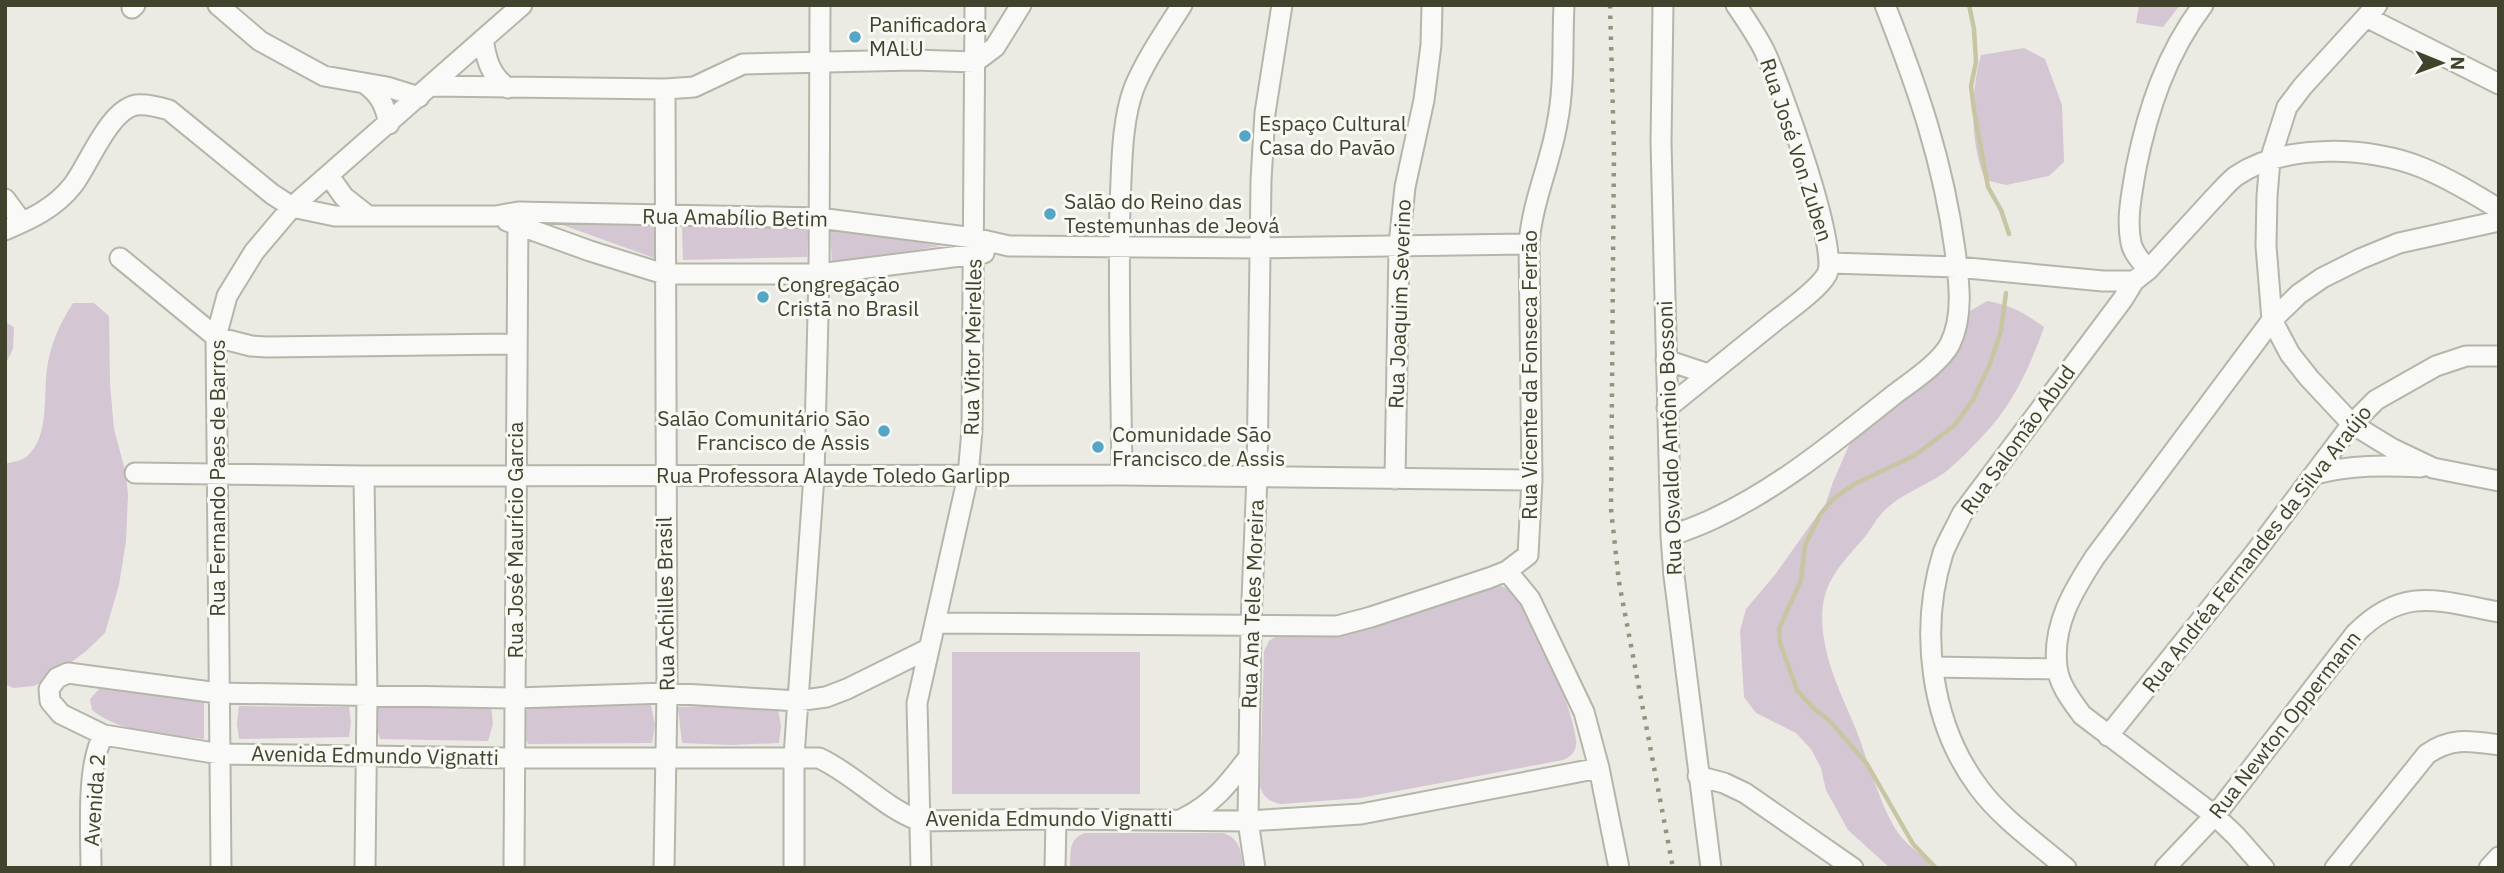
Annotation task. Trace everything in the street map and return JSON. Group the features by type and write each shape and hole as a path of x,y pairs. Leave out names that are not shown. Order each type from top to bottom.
{"street":[{"path":"218,5 260,41 324,76 426,91 508,88 665,89 694,87 743,64 915,60 975,62 995,47 1021,5"},
{"name":"Rua Fernando Paes de Barros","path":"221,868 216,337 227,296 254,252 292,207 522,5"},
{"path":"794,868 793,756 814,476 820,274 820,5"},
{"path":"1122,475 1119,248 1121,183 1129,108 1134,89 1182,5"},
{"name":"Rua Ana Teles Moreira","path":"1255,868 1248,821 1251,624 1257,476 1259,248 1265,113 1282,5"},
{"name":"Rua Joaquim Severino","path":"1395,479 1399,245 1405,187 1424,100 1431,46 1432,5"},
{"name":"Rua Vicente da Fonseca Ferrão","path":"1507,571 1528,555 1532,480 1529,244 1533,207 1555,135 1560,105 1564,5"},
{"name":"Rua Osvaldo Antônio Bossoni","path":"1663,5 1661,142 1671,536 1711,868"},
{"name":"Rua José Von Zuben","path":"1667,408 1801,301 1826,275 1830,263 1828,244 1804,159 1773,72 1754,31 1736,5"},
{"path":"1671,536 1716,518 1779,481 1926,370 1949,346 1957,322 1960,300 1948,202 1933,138 1885,5"},
{"path":"1830,263 1957,267 2103,281 2141,276 2131,246 2129,221 2143,134 2160,78 2187,26 2203,5"},
{"path":"975,11 1009,24"},
{"name":"Rua Vitor Meirelles","path":"922,868 918,703 968,476 972,430 975,11"},
{"path":"2433,468 2393,449 2352,424 2290,354 2272,320 2266,246 2270,160 2287,107 2371,11 2499,84"},
{"path":"483,39 486,58 493,73 508,88"},
{"path":"364,83 375,91 382,101 388,124"},
{"name":"Rua Achilles Brasil","path":"663,868 667,694 665,89"},
{"name":"Rua Amabílio Betim","path":"14,226 46,211 72,186 123,110 137,105 169,110 272,194 292,207 335,216 496,216 517,219 819,218 974,247"},
{"name":"Rua Salomão Abud","path":"2066,868 1980,790 1960,760 1940,709 1930,637 1934,591 1944,551 1962,514 2141,276 2235,177 2270,160 2298,153 2336,151 2387,158 2421,167 2499,209"},
{"path":"329,176 344,197 367,215"},
{"path":"5,199 14,226"},
{"path":"517,219 664,274 820,274 974,247 1259,248 1529,244"},
{"name":"Rua José Maurício Garcia","path":"514,868 517,219"},
{"path":"2264,868 2214,816 2082,715 2067,693 2057,669 2060,620 2073,592 2102,547 2272,320 2299,294 2322,278 2361,258 2399,243 2499,221"},
{"path":"120,258 216,337 251,346 516,344"},
{"name":"Rua Andréa Fernandes da Silva Araújo","path":"2108,736 2254,554 2352,424 2376,400 2436,366 2466,356 2499,356"},
{"path":"1666,360 1708,374"},
{"path":"2315,474 2347,466 2367,465 2433,468 2499,481"},
{"name":"Rua Professora Alayde Toledo Garlipp","path":"135,473 665,477 1122,475 1532,480"},
{"path":"364,476 367,696 365,868"},
{"path":"936,623 1337,626 1507,571 1530,599 1584,712 1600,768 1619,868"},
{"name":"Rua Newton Oppermann","path":"2165,868 2214,816 2355,634 2378,613 2398,604 2420,599 2499,612"},
{"name":"Avenida Edmundo Vignatti","path":"928,649 847,689 826,697 797,701 667,694 516,698 218,693 75,673 62,674 57,678 49,689 49,695 53,707 61,714 104,735 220,754 820,758 839,767 868,792 900,814 920,821 1248,821 1361,814 1600,768"},
{"path":"1933,667 2057,669"},
{"name":"Avenida 2","path":"91,868 91,792 99,743 104,735"},
{"path":"2335,868 2427,754 2453,741 2499,745"},
{"path":"1182,820 1206,807 1249,758"},
{"path":"1698,776 1724,783 1745,793 1853,868"},
{"path":"1055,868 1056,819"},
{"path":"2489,868 2499,857"}],"shaded area":[{"path":"2139,5 2180,5 2163,27 2136,23"},
{"path":"2024,48 2045,59 2062,105 2064,162 2049,176 2006,185 1985,180 1980,165 1973,118 1977,70 1981,55"},
{"path":"560,224 655,225 654,258"},
{"path":"830,226 940,246 832,264"},
{"path":"682,227 808,227 807,257 683,260"},
{"path":"1987,301 2017,310 2044,327 2018,388 2001,415 1957,462 1882,513 1837,570 1823,603 1823,632 1828,659 1889,817 1903,839 1940,868 1890,868 1848,830 1826,790 1821,768 1811,749 1796,733 1756,713 1744,697 1740,631 1746,609 1774,576 1826,503 1850,443 1965,314"},
{"path":"73,303 94,303 109,316 114,429 126,474 128,495 126,541 119,585 105,633 53,676 34,686 13,688 5,684 5,464 26,457 39,439 44,416 50,351"},
{"path":"5,322 14,327 13,349 5,365"},
{"path":"1494,585 1507,589 1524,604 1538,631 1571,717 1576,745 1568,758 1360,798 1281,804 1265,796 1260,786 1264,651 1269,641 1280,634"},
{"path":"952,652 1140,652 1140,794 952,794"},
{"path":"101,687 204,701 204,739 131,729 104,718 92,710 90,699"},
{"path":"491,705 493,724 488,741 380,739 375,723 375,707"},
{"path":"651,705 655,725 652,743 528,744 524,731 528,708"},
{"path":"728,705 778,709 781,726 779,743 682,743 678,707"},
{"path":"239,706 349,707 349,737 239,739"},
{"path":"1085,833 1223,833 1237,842 1243,868 1070,868 1073,842"}],"waterway":[{"path":"1969,5 1976,62 1971,86 1974,110 1988,187 2001,210 2009,234"},
{"path":"1936,868 1913,844 1867,764 1830,721 1813,708 1797,690 1780,643 1779,629 1801,580 1805,545 1820,515 1833,499 1856,483 1914,456 1955,425 1973,400 1990,364 2001,331 2006,293"}],"railway":[{"path":"1610,5 1614,149 1611,509 1619,582 1673,868"}],"place":[{"name":"Panificadora MALU","path":"855,37"},
{"name":"Espaço Cultural Casa do Pavão","path":"1245,136"},
{"name":"Salão do Reino das Testemunhas de Jeová","path":"1050,214"},
{"name":"Congregação Cristã no Brasil","path":"763,297"},
{"name":"Salão Comunitário São Francisco de Assis","path":"884,431"},
{"name":"Comunidade São Francisco de Assis","path":"1098,447"}]}
